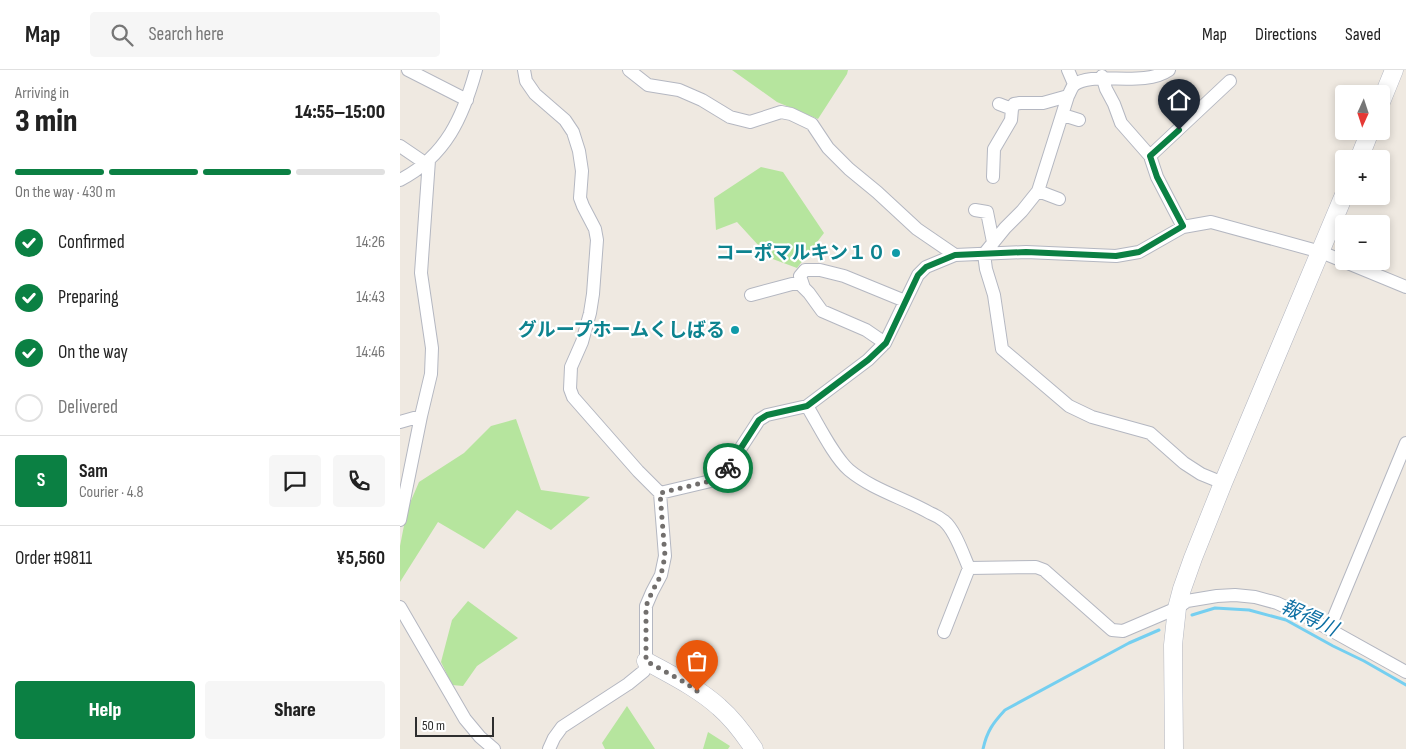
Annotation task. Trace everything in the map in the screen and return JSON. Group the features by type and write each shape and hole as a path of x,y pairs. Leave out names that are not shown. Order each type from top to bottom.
{"street":[{"path":"408,70 468,100"},
{"path":"400,180 427,162 449,137 468,100 476,70"},
{"path":"524,70 526,81 536,94 565,120 573,132 579,151 582,171 580,198 597,240 594,294 582,342 571,367 570,389 572,397 660,493 665,556 661,575 646,606 646,661 644,671 562,726 549,749"},
{"path":"629,70 648,85 679,90 702,100 730,118 750,122 781,112 791,114 812,124 828,148 849,169 877,192 917,230 955,255"},
{"path":"1068,70 1074,84"},
{"path":"1169,70 1161,75 1132,79 1102,76 1088,78 1074,84 1068,96 1038,191 984,254 986,269 994,294 1002,348 1069,406 1092,417 1150,433 1184,463 1201,474 1223,483"},
{"path":"1388,85 1394,70"},
{"path":"1102,76 1121,123 1150,156 1157,177 1183,226"},
{"path":"1150,156 1230,81"},
{"path":"993,177 994,149 1011,120 1014,104 1042,103 1068,96"},
{"path":"999,104 1012,109"},
{"path":"1063,115 1079,120"},
{"path":"400,146 427,162"},
{"path":"400,520 430,374 432,348 421,273 427,162"},
{"path":"1038,191 1059,199"},
{"path":"1174,749 1173,645 1177,608 1182,589 1192,558 1340,205"},
{"path":"975,210 987,212 993,242"},
{"path":"660,493 715,480 729,466 759,420 767,415 807,406 868,360 886,343 918,275 926,267 955,255 1026,252 1116,256 1139,252 1183,226 1211,222 1321,252 1406,287"},
{"path":"804,288 800,276 805,270 820,270 844,276 906,301"},
{"path":"751,295 792,284 800,284 822,311 866,330 886,343"},
{"path":"807,406 838,459 848,469 861,479 917,505 944,521 952,531 969,568 944,632"},
{"path":"400,422 421,416"},
{"path":"1329,630 1406,443"},
{"path":"969,568 1036,567 1044,570 1112,630 1123,631 1177,608 1187,601 1217,596 1255,597 1277,603 1406,672"},
{"path":"400,606 465,719 480,737 494,749"},
{"path":"646,661 686,683 719,706 740,728 754,749"}],"green space":[{"path":"732,70 848,70 818,119 777,102"},
{"path":"761,167 783,172 824,233 797,268 770,258 737,222 716,230 714,198"},
{"path":"516,419 541,490 590,497 551,530 517,510 484,549 438,522 400,582 400,546 407,510 419,482 464,453 491,426"},
{"path":"468,601 518,638 477,666 463,686 452,685 441,662 452,620"},
{"path":"627,706 655,749 605,749 602,743"},
{"path":"708,732 730,746 728,749 703,749"}],"waterway":[{"name":"報得川","path":"1192,615 1215,608 1249,610 1286,620 1406,685"},
{"name":"報得川","path":"983,749 991,728 1005,710 1129,643 1159,630"}],"way so far":[{"path":"697,691 646,661 646,606 661,575 665,556 660,493 715,480 728,468"}],"place":[{"name":"コーポマルキン１０","path":"896,253"},
{"name":"グループホームくしばる","path":"735,330"}],"route":[{"path":"728,468 759,420 767,415 807,406 868,360 886,343 918,275 926,267 955,255 1026,252 1116,256 1139,252 1183,226 1157,177 1150,156 1179,130"}]}
